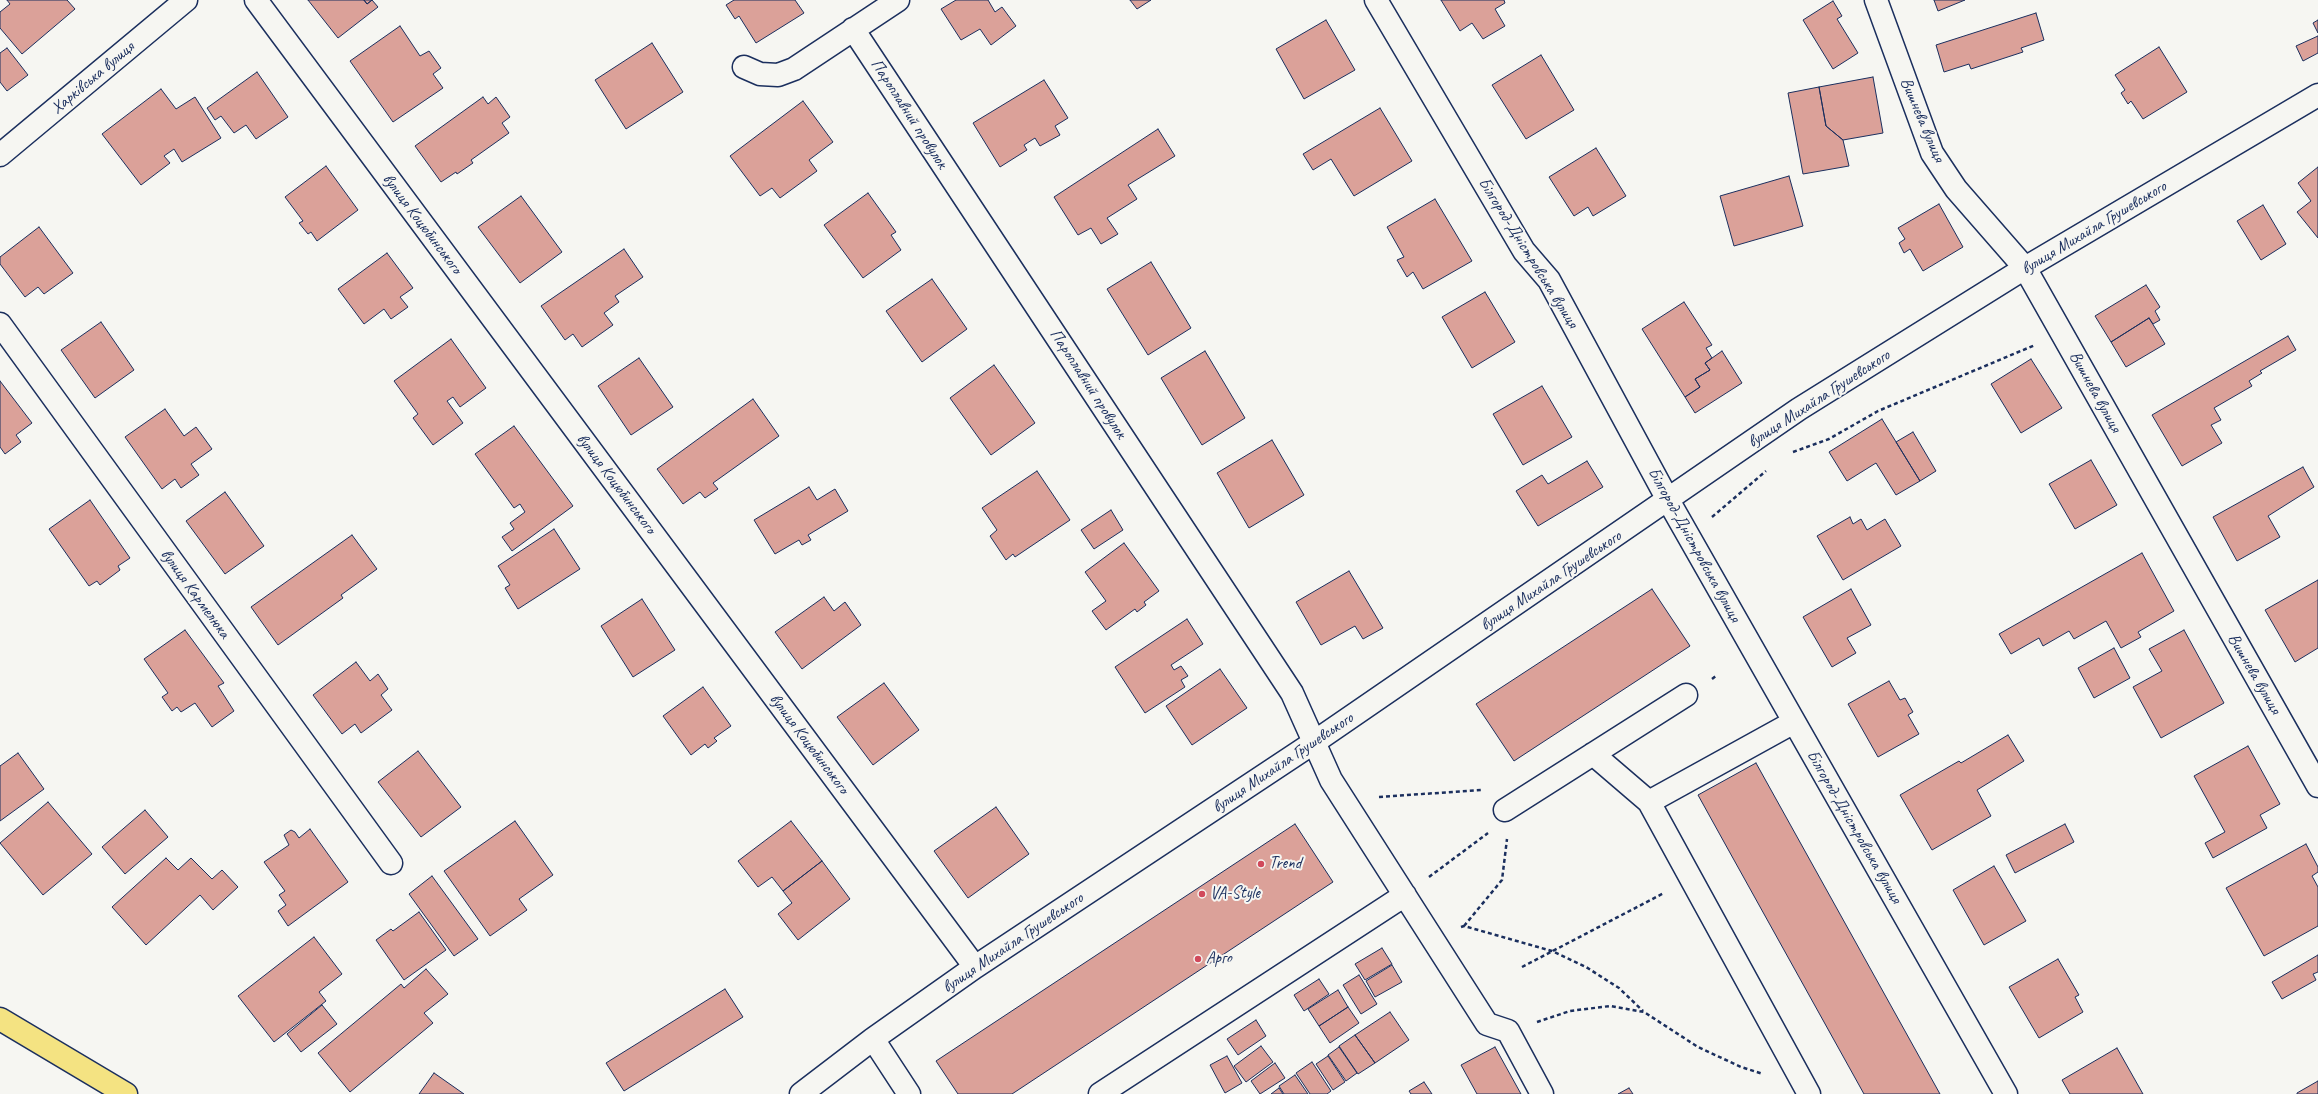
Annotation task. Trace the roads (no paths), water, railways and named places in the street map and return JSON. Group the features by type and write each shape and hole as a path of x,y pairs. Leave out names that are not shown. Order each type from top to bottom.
{"main road":[{"path":"0,1019 126,1094"}],"street":[{"name":"Харківська вулиця","path":"0,155 186,0"},
{"name":"вулиця Коцюбинського","path":"256,0 975,967"},
{"path":"744,67 760,74 778,75 794,69 898,0"},
{"name":"Білгород-Дністровська вулиця","path":"1376,0 1524,251 1549,280 1668,500 1794,722 1999,1092"},
{"name":"Вишнева вулиця","path":"1876,0 1932,153 1956,189 2025,268 2318,786"},
{"name":"Пароплавний провулок","path":"853,29 1292,693 1313,743 1331,780 1487,1024 1508,1031 1542,1094"},
{"name":"вулиця Михайла Грушевського","path":"801,1094 873,1039 975,967 1313,743 1799,409 2025,268 2318,95"},
{"name":"вулиця Кармелюка","path":"0,324 391,863"},
{"path":"1505,810 1686,695"},
{"path":"1649,802 1794,722"},
{"path":"1592,754 1649,802 1804,1086"},
{"path":"1100,1094 1405,895"},
{"path":"873,1039 909,1094"}],"place":[{"name":"Trend","path":"1261,864"},
{"name":"VA-Style","path":"1202,894"},
{"name":"Арго","path":"1198,959"}]}
